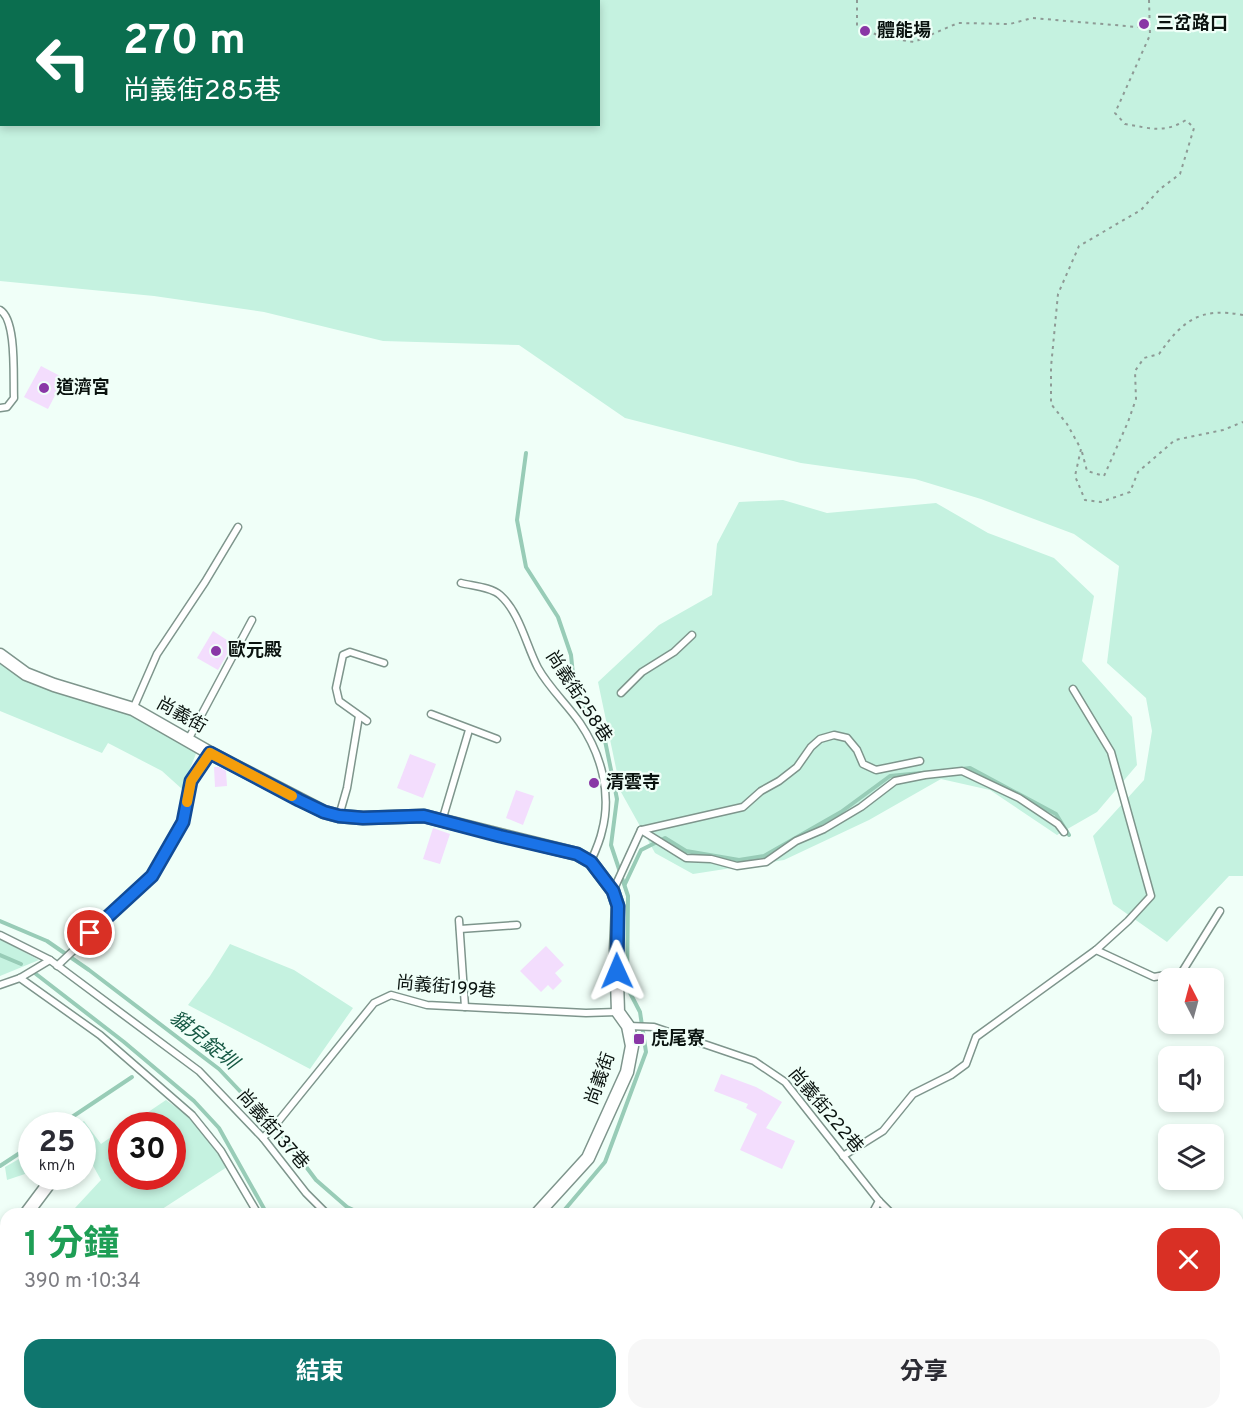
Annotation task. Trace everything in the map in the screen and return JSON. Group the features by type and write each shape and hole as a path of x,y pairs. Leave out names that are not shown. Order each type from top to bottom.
{"street":[{"name":"尚義街","path":"0,655 26,674 54,686 133,709 210,753 324,812 363,818 424,816 577,854 591,862"},
{"path":"591,862 614,887 618,906 616,950 618,1012 628,1026"},
{"name":"尚義街","path":"542,1208 588,1158 627,1072 632,1046 628,1026"},
{"path":"30,1208 44,1190"}],"lane":[{"path":"0,310 8,318 12,336 14,398 7,407 0,408"},
{"path":"133,709 158,654 238,527"},
{"name":"尚義街258巷","path":"461,583 500,594 514,616 539,669 580,723 596,751 604,779 606,808 602,832 591,862"},
{"path":"188,740 252,620"},
{"path":"621,693 642,672 674,652 692,635"},
{"path":"367,721 339,700 336,688 343,655 350,652 384,663"},
{"path":"843,1156 883,1131 913,1094 951,1075 966,1064 976,1037 1096,950 1151,896 1111,752 1072,689"},
{"path":"431,714 497,739"},
{"path":"339,816 347,788 359,716"},
{"path":"442,821 469,730"},
{"path":"641,830 743,807 760,791 779,781 797,767 811,747 820,739 834,735 847,738 857,750 863,764 876,770 920,761"},
{"path":"57,966 152,876 183,822 191,781 210,753"},
{"path":"641,830 686,858 711,859 737,866 766,862 796,841 824,829 861,807 895,781 963,771 1018,798 1058,824 1064,832"},
{"path":"614,887 641,830"},
{"path":"1096,950 1154,977 1182,972 1220,911"},
{"path":"459,920 465,1007"},
{"path":"460,929 517,925"},
{"name":"尚義街137巷","path":"0,934 50,960 199,1071 263,1138 306,1193 321,1208"},
{"path":"0,985 20,978 50,960"},
{"path":"20,978 100,1035 192,1115 222,1151 255,1208"},
{"name":"尚義街199巷","path":"263,1138 374,1003 391,995 427,1005 586,1013 618,1012"},
{"name":"尚義街222巷","path":"628,1026 651,1026 754,1061 785,1082 886,1208"},
{"path":"875,1208 879,1201"}],"path":[{"path":"857,0 857,27 883,37 914,42 958,22 1010,24 1032,18 1150,28"},
{"path":"1149,0 1150,35 1115,113 1125,124 1164,129 1175,127 1186,120 1194,128 1180,174 1160,189 1141,210 1079,246 1058,294 1051,367 1051,404 1067,424 1081,449 1087,471 1104,476 1137,399 1135,371 1144,358 1159,354 1174,332 1205,313 1223,311 1243,315"},
{"path":"1081,449 1075,476 1085,500 1101,502 1130,492 1138,472 1175,440 1223,430 1243,422"}],"green space":[{"path":"600,0 1243,0 1243,876 1229,876 1167,942 1113,904 1093,836 1144,780 1152,731 1146,698 1107,663 1119,566 1074,534 981,499 915,479 801,463 625,418 519,345 383,341 264,312 154,296 0,281 0,126 600,126"},
{"path":"783,500 827,513 936,503 988,533 1054,558 1094,596 1082,661 1132,717 1137,765 1097,812 1057,835 990,790 941,779 869,820 784,860 693,874 655,853 621,792 598,682 659,625 712,595 717,544 739,502"},
{"path":"0,661 133,714 197,751 182,789 162,771 108,743 102,753 0,711"},
{"path":"0,939 39,960 0,976"},
{"path":"230,944 294,970 353,1008 310,1069 188,1005"},
{"path":"166,1100 183,1112 148,1112"},
{"path":"186,1114 195,1121 227,1167 164,1208 75,1208 92,1190 96,1190 96,1185 101,1180 96,1171 96,1137 101,1144 108,1139 108,1190 186,1190"},
{"path":"18,1160 18,1176 7,1180 5,1167"}],"building":[{"name":"道濟宮","path":"41,366 64,378 48,409 24,397"},
{"name":"歐元殿","path":"213,631 233,644 218,670 197,658"},
{"path":"410,754 436,764 423,798 397,788"},
{"path":"214,767 226,771 227,786 215,787"},
{"path":"516,790 534,796 523,825 506,818"},
{"path":"433,828 450,834 440,864 423,859"},
{"path":"546,946 564,965 555,973 562,981 553,990 548,985 541,992 520,971"},
{"path":"721,1074 756,1087 782,1102 766,1128 795,1141 782,1169 740,1150 757,1114 746,1108 748,1104 714,1091"}],"waterway":[{"path":"526,453 517,520 526,567 558,617 571,655 575,694 603,731 617,799 611,845 628,896 627,987 640,1012 646,1052 605,1162 566,1208"},
{"path":"962,769 970,768 1056,814 1069,835"},
{"path":"625,884 641,850 665,838 686,851 739,860 764,856 841,812 890,776 921,773"},
{"name":"貓兒錠圳","path":"0,921 47,941 89,970 219,1069 286,1140 316,1180 349,1208"},
{"path":"0,955 21,964"},
{"path":"36,974 124,1042 194,1101 219,1128 264,1208"},
{"path":"80,1112 132,1077"},
{"path":"0,1166 18,1154"}],"slow traffic":[{"path":"187,802 191,781 210,753 292,796"}],"place":[{"name":"三岔路口","path":"1144,24"},
{"name":"體能場","path":"865,31"},
{"name":"道濟宮","path":"44,388"},
{"name":"歐元殿","path":"216,651"},
{"name":"清雲寺","path":"594,783"},
{"name":"虎尾寮","path":"639,1039"}],"route":[{"path":"90,933 152,876 183,822 191,781 210,753 324,812 363,818 424,816 577,854 591,862 613,891 618,906 617,971"}]}
